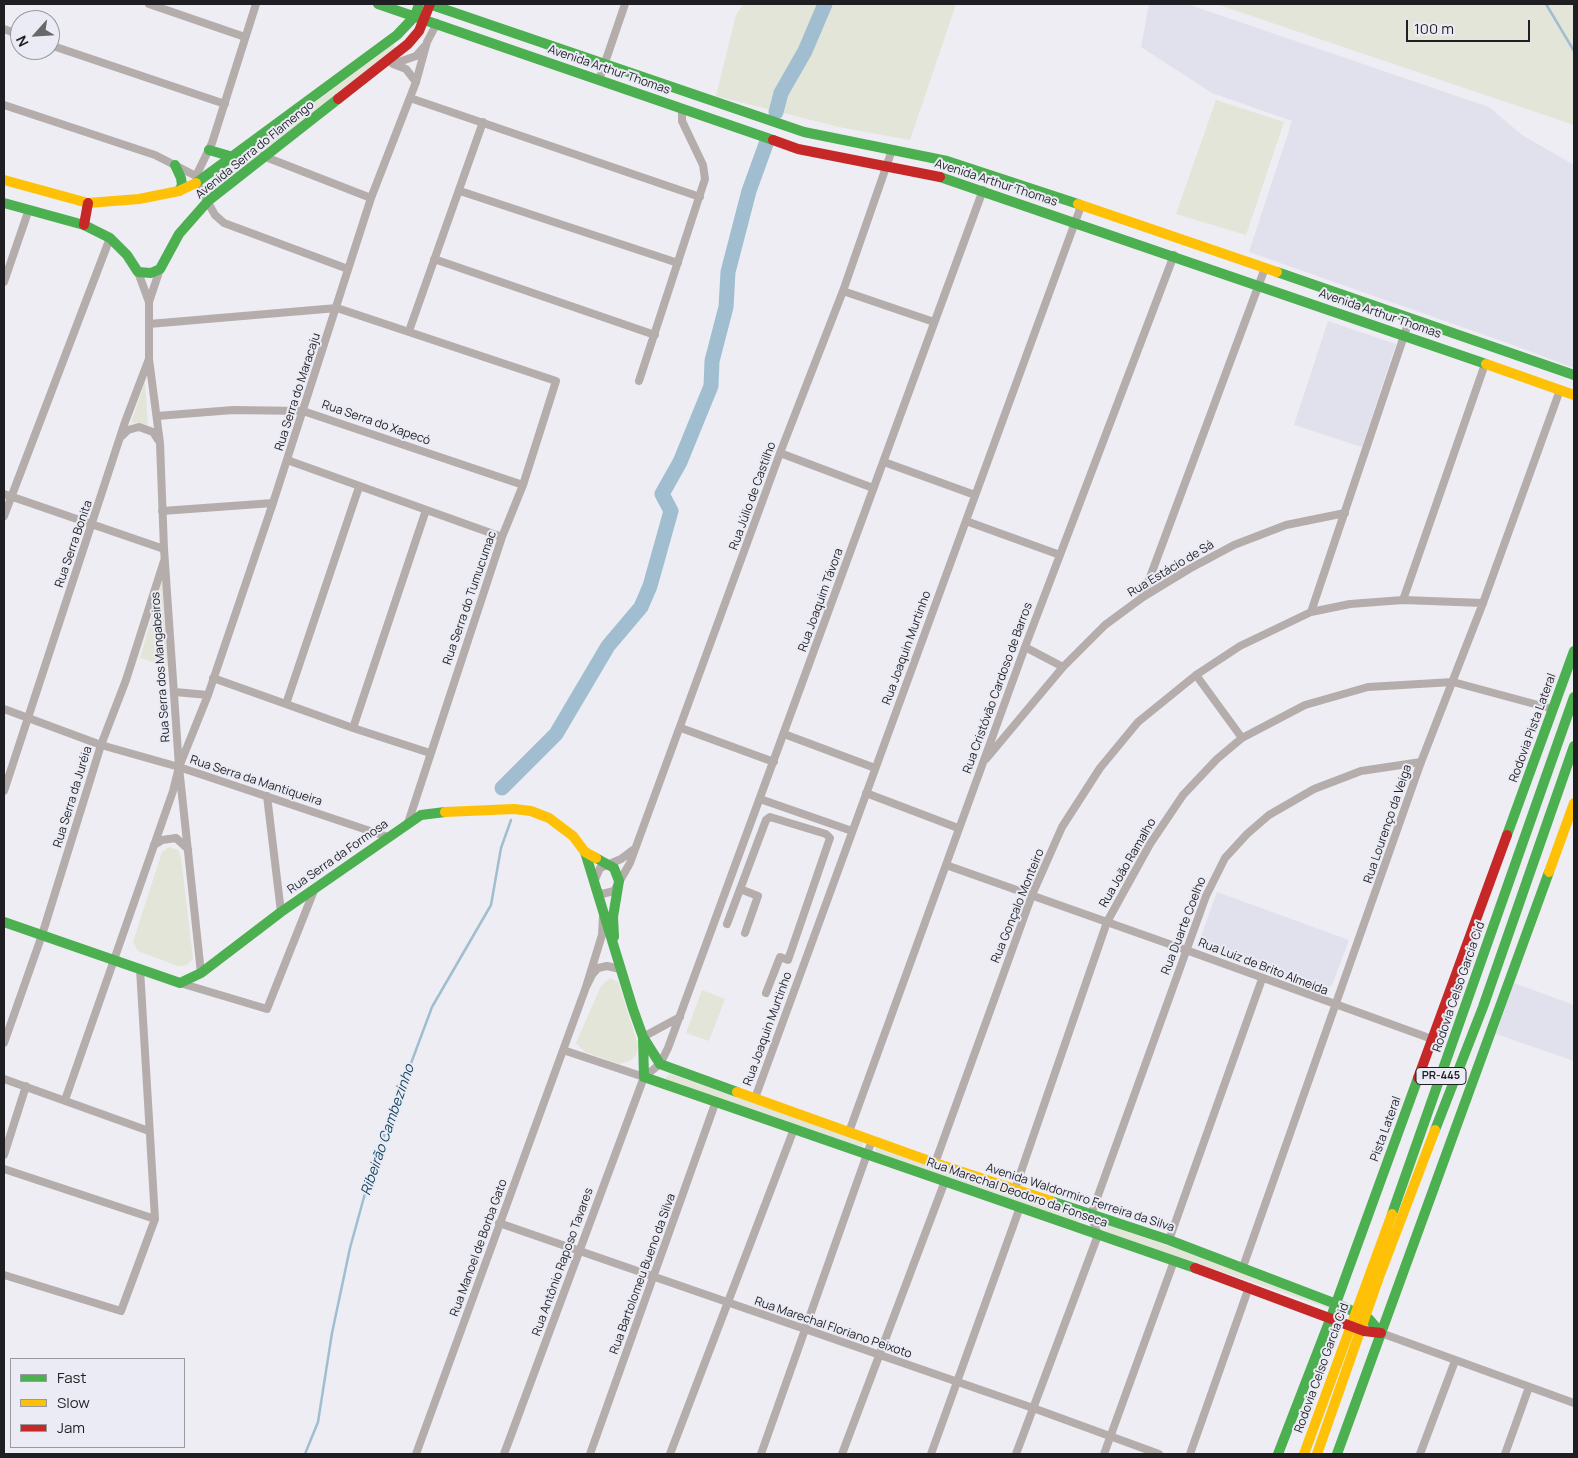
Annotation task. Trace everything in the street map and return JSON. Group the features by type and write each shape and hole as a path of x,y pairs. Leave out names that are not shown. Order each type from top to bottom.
{"main road":[{"name":"Avenida Arthur Thomas","path":"378,4 798,149 945,178 983,190 1574,395"},
{"name":"Avenida Serra do Flamengo","path":"160,269 179,234 208,201 263,156 390,63 419,31 419,4"},
{"name":"Avenida Arthur Thomas","path":"430,4 804,132 947,161 1574,375"},
{"path":"420,17 430,4"},
{"name":"Avenida Serra do Flamengo","path":"4,180 88,203 139,199 179,190 233,157 420,17"},
{"path":"209,150 233,157"},
{"path":"175,165 181,178 182,186 179,190"},
{"path":"4,203 28,212 84,225 110,238 127,255 138,272 151,273 160,269"},
{"path":"84,225 88,203"},
{"path":"1526,378 1536,372 1540,363"},
{"name":"Rodovia Pista Lateral","path":"1516,813 1574,651"},
{"path":"1570,709 1574,686"},
{"name":"Rodovia Celso Garcia Cid","path":"1304,1454 1411,1162 1574,697"},
{"name":"Rodovia Celso Garcia Cid","path":"1316,1454 1374,1292 1483,1007 1573,749"},
{"name":"PR-445","path":"1337,1454 1574,803"},
{"name":"Rua Serra da Formosa","path":"180,983 201,973 281,912 408,823 432,812 491,809 531,811 549,818 562,827 585,852 607,864"},
{"name":"Pista Lateral","path":"1278,1454 1340,1305 1432,1039 1516,813"},
{"name":"Rua Serra da Formosa","path":"585,852 620,969 643,1037 660,1064"},
{"path":"607,864 618,875 619,885"},
{"name":"Rua Serra da Formosa","path":"614,948 613,917 619,885"},
{"path":"4,922 180,983"},
{"name":"Rua Serra da Formosa","path":"643,1037 644,1077"},
{"name":"Avenida Waldormiro Ferreira da Silva","path":"660,1064 935,1163 1169,1240 1243,1267 1340,1305 1369,1319 1381,1333"},
{"name":"Rua Marechal Deodoro da Fonseca","path":"644,1077 1249,1287 1364,1331 1381,1333"}],"street":[{"path":"149,4 245,37"},
{"path":"197,180 209,150 256,4"},
{"path":"599,80 626,4"},
{"name":"Rua Serra do Maracaju","path":"65,1100 115,960 179,767 208,695 288,460 371,198 416,82 428,42 437,23"},
{"path":"390,63 416,56 428,42"},
{"path":"60,48 224,104"},
{"path":"390,63 406,69 416,82"},
{"path":"410,98 700,197"},
{"path":"4,105 155,155 175,165 197,180 215,215 224,223 348,269"},
{"path":"639,381 705,179 702,164 682,122 682,109"},
{"path":"149,324 337,308 408,331 460,191 483,122"},
{"name":"Rua Júlio de Castilho","path":"619,885 681,728 780,453 843,291 892,150"},
{"path":"263,156 371,198"},
{"name":"Rua Joaquim Távora","path":"644,1077 660,1064 680,1017 983,190"},
{"path":"460,191 678,263"},
{"name":"Rua Joaquin Murtinho","path":"755,1098 874,768 1081,206"},
{"path":"4,282 28,212"},
{"path":"4,516 7,495 110,238"},
{"name":"Rua Cristóvão Cardoso de Barros","path":"849,1132 981,765 1174,255"},
{"path":"434,259 655,335"},
{"path":"1143,597 1265,268"},
{"name":"Avenida Serra do Flamengo","path":"149,302 160,269"},
{"path":"138,272 149,302"},
{"path":"843,291 934,322"},
{"name":"Rua Serra Bonita","path":"4,791 27,717 149,360 149,302"},
{"path":"1311,612 1410,318"},
{"name":"Rua Serra do Tumucumac","path":"408,331 556,381 523,485 502,537 408,823"},
{"name":"Rua Serra dos Mangabeiros","path":"149,360 160,442 162,511 179,767 201,973"},
{"path":"1404,600 1485,364"},
{"name":"Rua Lourenço da Veiga","path":"1243,1267 1421,762 1483,604 1560,390"},
{"name":"Rua Serra do Xapecó","path":"157,416 233,410 303,411 523,485"},
{"path":"122,436 128,430 139,426 153,432 160,442"},
{"path":"780,453 873,488"},
{"path":"288,460 502,537"},
{"path":"884,462 975,495"},
{"path":"286,704 360,487"},
{"path":"7,495 165,554"},
{"path":"162,511 273,503"},
{"path":"353,728 426,510"},
{"name":"Rua Estácio de Sá","path":"981,765 1063,667 1105,625 1143,597 1234,545 1286,525 1345,513"},
{"path":"966,521 1060,555"},
{"name":"Rua Serra da Juréia","path":"4,1043 42,935 101,745 126,680 165,554"},
{"name":"Rua Gonçalo Monteiro","path":"935,1163 1032,895 1062,827 1100,768 1138,722 1196,676 1240,646 1311,612 1350,604 1404,600 1483,604"},
{"path":"1025,647 1063,667"},
{"path":"1196,676 1242,738"},
{"path":"214,678 353,728 430,753"},
{"name":"Rua João Ramalho","path":"1015,1189 1107,922 1150,844 1184,795 1217,759 1242,738 1305,705 1368,687 1453,682 1553,709"},
{"path":"175,692 208,695"},
{"name":"Rua Serra da Mantiqueira","path":"4,709 101,745 179,767 388,837"},
{"path":"681,728 774,762"},
{"path":"784,734 874,768"},
{"name":"Rua Duarte Coelho","path":"1091,1215 1206,896 1225,858 1247,834 1269,815 1314,788 1361,771 1421,762"},
{"path":"866,793 958,828"},
{"path":"267,796 281,912"},
{"path":"760,799 852,831"},
{"path":"805,827 809,816"},
{"path":"727,924 766,820 770,817 776,817 826,834 831,841 788,960 780,957 766,993"},
{"path":"154,845 162,840 176,838 188,849"},
{"path":"619,885 609,894 595,887 597,872 607,864 621,859 635,848"},
{"name":"Rua Luiz de Brito Almeida","path":"946,865 1432,1039"},
{"path":"180,983 267,1010 315,888"},
{"path":"740,889 758,896 745,933"},
{"path":"603,914 602,935 586,987 563,1050 644,1077"},
{"path":"586,987 598,968 608,966 620,969"},
{"path":"4,1275 121,1311 155,1219 140,969"},
{"path":"1169,1240 1262,979"},
{"path":"643,1037 680,1017"},
{"name":"Rua Manoel de Borba Gato","path":"416,1454 563,1050"},
{"name":"Rua Antônio Raposo Tavares","path":"504,1454 644,1077"},
{"path":"4,1079 149,1131"},
{"path":"4,1155 26,1086"},
{"name":"Rua Bartolomeu Bueno da Silva","path":"590,1454 716,1101"},
{"path":"670,1454 794,1128"},
{"path":"761,1454 872,1140"},
{"path":"4,1169 155,1219"},
{"path":"842,1454 945,1181"},
{"path":"931,1454 1020,1207"},
{"path":"1016,1454 1098,1235 1091,1215"},
{"name":"Rua Marechal Floriano Peixoto","path":"499,1223 1033,1408 1110,1438 1158,1454"},
{"path":"1104,1454 1174,1261"},
{"path":"1190,1454 1249,1287"},
{"path":"1381,1333 1574,1402"},
{"path":"1420,1454 1455,1361"},
{"path":"1505,1454 1529,1386"}],"shaded area":[{"path":"743,4 956,4 910,140 839,127 716,96 736,15"},
{"path":"1149,4 1187,4 1489,107 1522,135 1574,165 1574,368 1249,252 1292,121 1212,93 1141,47"},
{"path":"1216,4 1574,4 1574,125"},
{"path":"393,44 397,49 217,186 212,184 212,179"},
{"path":"1216,100 1284,122 1246,235 1176,214"},
{"path":"1328,321 1396,344 1362,447 1294,425"},
{"path":"145,382 148,426 131,423"},
{"path":"163,578 169,667 140,658"},
{"path":"169,847 178,850 181,857 193,959 187,965 178,966 138,951 133,942 162,852"},
{"path":"1217,892 1349,940 1332,985 1327,988 1197,947"},
{"path":"610,978 618,982 638,1045 636,1055 630,1061 620,1064 585,1052 576,1043 601,986"},
{"path":"1514,983 1574,1005 1574,1061 1496,1034"},
{"path":"702,990 725,999 709,1041 686,1033"},
{"path":"670,1074 861,1140 863,1145 862,1147 667,1081 666,1077"},
{"path":"878,1146 1079,1215 1081,1220 1076,1222 877,1154 875,1149"},
{"path":"1102,1223 1328,1301 1330,1306 1328,1308 1100,1230 1098,1224"}],"waterway":[{"name":"Ribeirão Cambezinho","path":"776,112 781,93 805,51 825,4"},
{"path":"1546,4 1574,51"},
{"name":"Ribeirão Cambezinho","path":"502,788 556,734 608,646 641,607 650,586 671,511 662,494 680,462 711,386 712,361 726,307 728,272 749,191 766,144"},
{"name":"Ribeirão Cambezinho","path":"305,1454 318,1422 332,1333 350,1248 372,1168 432,1007 491,905 501,848 511,820"}],"traffic: fast":[{"path":"378,4 773,140"},
{"path":"196,183 397,35 415,16 419,4"},
{"path":"429,4 804,132 947,161 1078,204"},
{"path":"4,203 84,225 110,238 127,255 138,272 151,273 160,269 179,234 208,201 338,99"},
{"path":"209,150 233,157"},
{"path":"175,165 181,178 182,185 179,191"},
{"path":"940,177 1486,364"},
{"path":"1277,272 1574,375"},
{"path":"1507,835 1574,651"},
{"path":"1392,1214 1574,697"},
{"path":"1435,1130 1483,1007 1574,746"},
{"path":"4,922 180,983 201,973 281,912 421,815 445,812"},
{"path":"585,852 633,1009 643,1037 660,1064 737,1092"},
{"path":"596,858 614,868 619,881 613,917 614,937"},
{"path":"1337,1454 1549,872"},
{"path":"643,1037 644,1077 1195,1268"},
{"path":"1278,1454 1331,1317 1418,1078"},
{"path":"1051,1201 1169,1240 1344,1307 1369,1319 1381,1333"}],"traffic: slow":[{"path":"4,180 88,203 139,199 179,191 196,183"},
{"path":"1078,204 1277,272"},
{"path":"1486,364 1574,395"},
{"path":"1549,872 1574,803"},
{"path":"445,812 514,809 531,811 549,818 573,836 585,852 596,858"},
{"path":"737,1092 935,1163 1051,1201"},
{"path":"1317,1454 1379,1277 1435,1130"},
{"path":"1304,1454 1392,1214"}],"traffic: jam":[{"path":"338,99 408,44 419,31 430,4"},
{"path":"773,140 798,149 940,177"},
{"path":"84,225 88,203"},
{"path":"1418,1078 1507,835"},
{"path":"1195,1268 1364,1331 1381,1333"}]}
